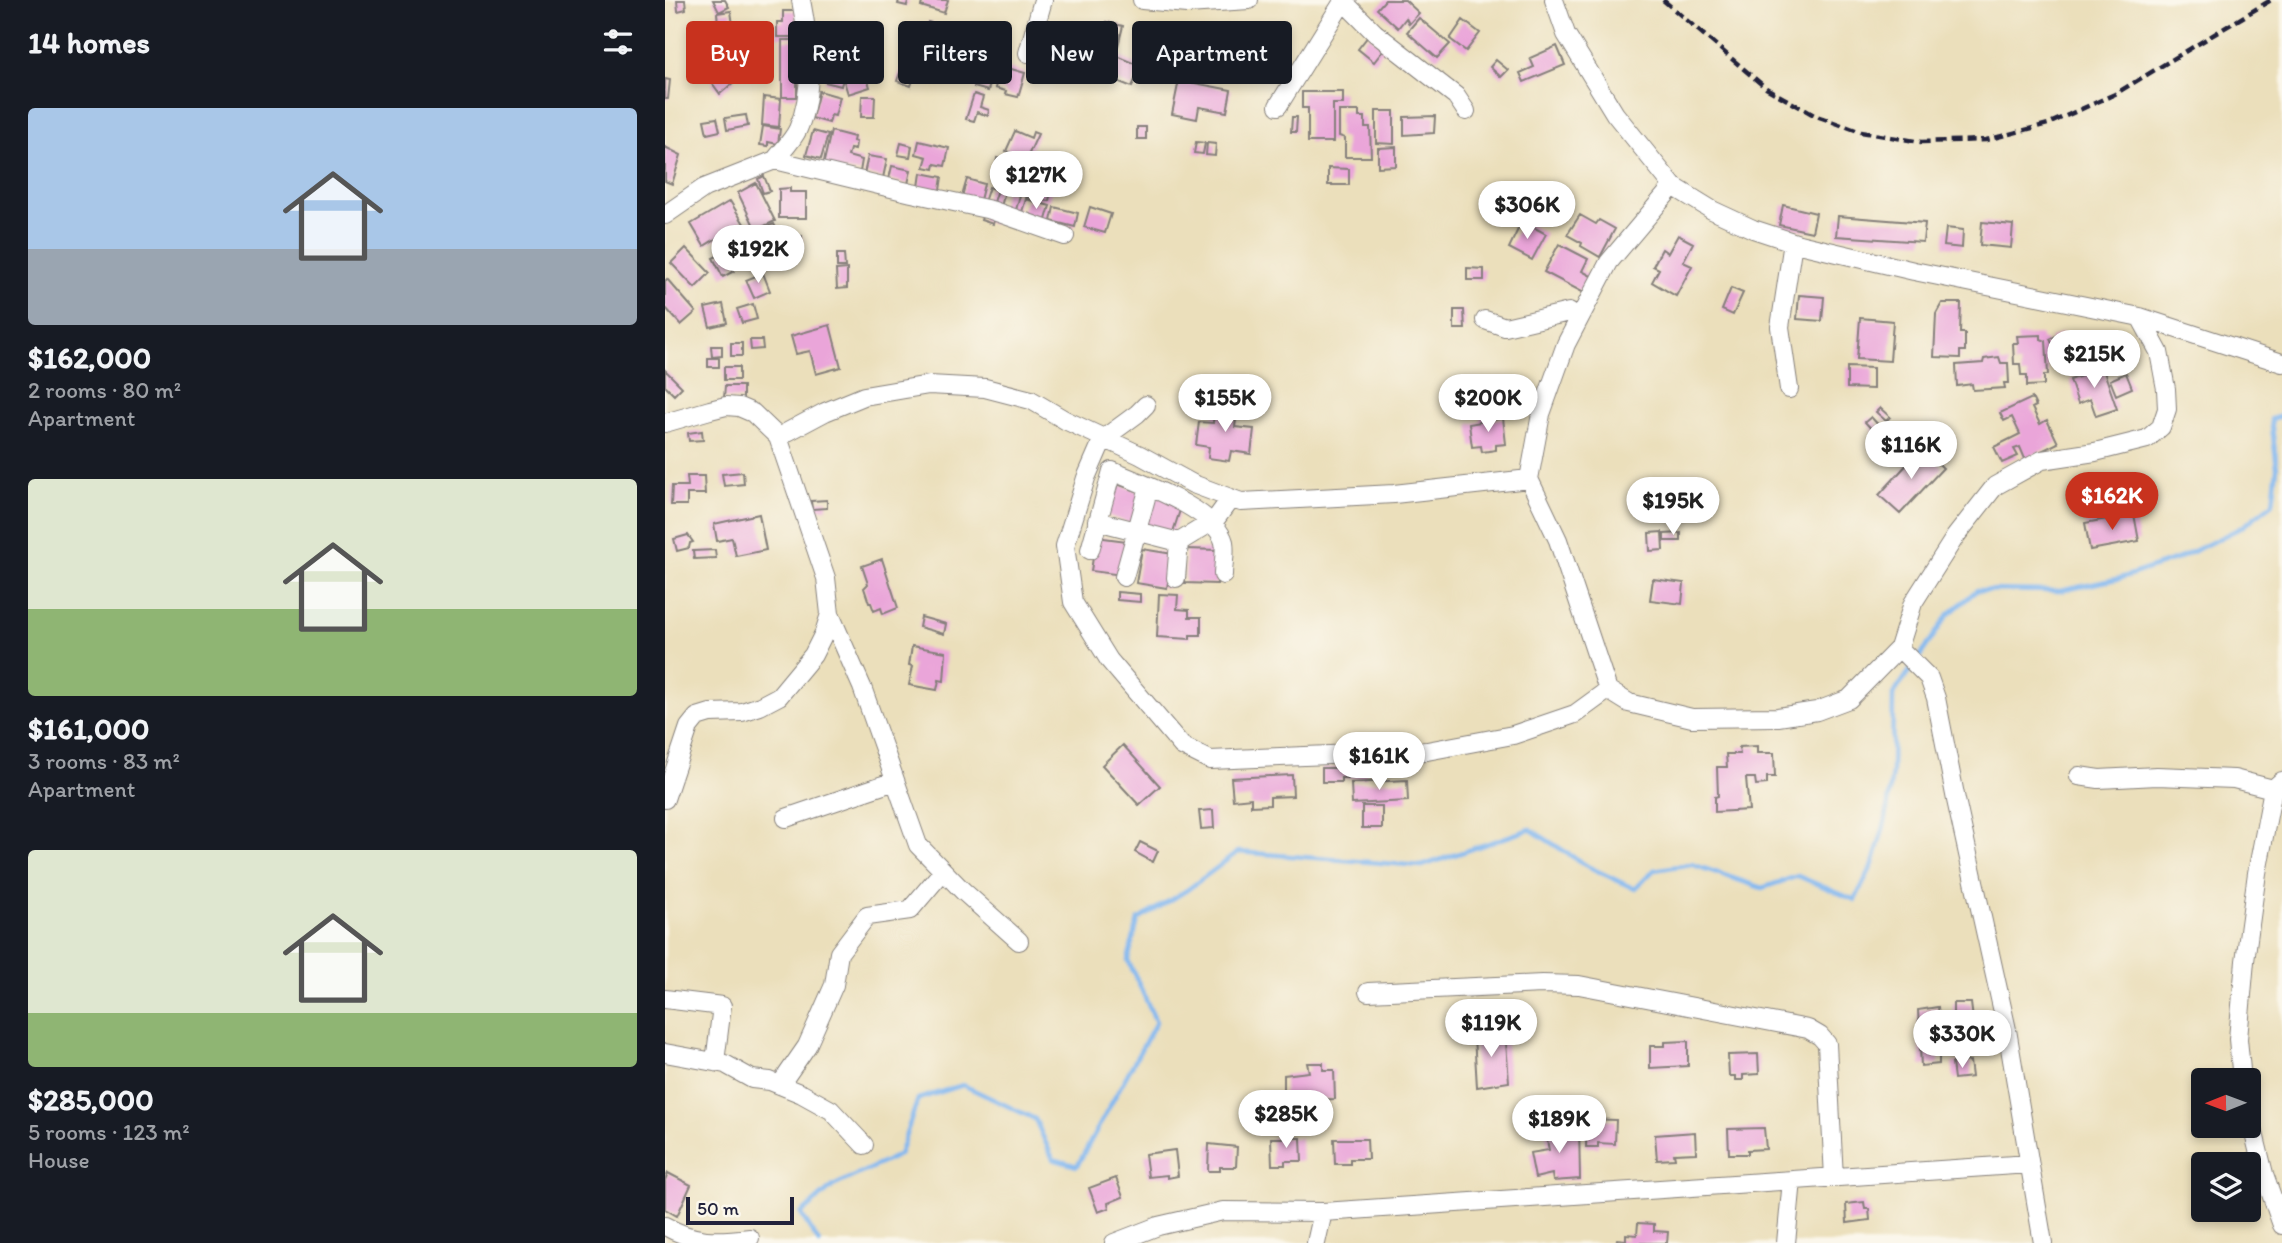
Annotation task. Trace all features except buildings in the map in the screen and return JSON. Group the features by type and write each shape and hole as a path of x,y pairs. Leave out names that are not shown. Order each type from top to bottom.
{"street":[{"path":"665,215 704,188 775,160 798,130 809,82 809,59 801,0"},
{"path":"1038,21 1044,0"},
{"path":"1142,0 1187,4 1249,0"},
{"path":"1554,0 1566,34 1615,114 1673,186 1712,210 1793,242 1914,271 2140,317 2282,363"},
{"path":"1278,106 1344,1 1375,33 1456,96 1466,111"},
{"path":"775,160 991,209 1065,236"},
{"path":"1673,186 1609,262 1566,344 1541,414 1529,479 1558,540 1608,690 1629,703 1692,718 1778,717 1817,711 1849,699 1899,648 1913,603 1955,537 1995,486 2042,460 2095,452 2147,439 2161,427 2167,409 2167,389 2159,352 2140,317"},
{"path":"1789,389 1780,327 1793,242"},
{"path":"1485,320 1505,327 1569,312 1579,319"},
{"path":"778,437 825,412 864,396 929,385 985,388 1031,400 1193,484 1241,502 1394,494 1529,479"},
{"path":"1146,405 1103,439 1086,478 1065,546 1073,602 1109,660 1182,746 1210,760 1427,751 1513,735 1538,727 1575,714 1608,690"},
{"path":"665,423 710,410 739,407 753,413 778,437 826,578 830,614 862,687 918,845 1019,942"},
{"path":"1090,550 1112,471 1166,494 1213,522 1224,543 1223,575"},
{"path":"1124,577 1149,487"},
{"path":"1097,521 1179,542 1213,522 1231,498"},
{"path":"1176,578 1179,542"},
{"path":"665,799 689,727 697,717 710,713 742,712 779,696 813,655 830,614"},
{"path":"1899,648 1929,678 1936,698 2007,1030 2043,1243"},
{"path":"2079,776 2099,779 2157,776 2234,779 2278,785 2257,873 2245,961 2238,1039 2241,1068"},
{"path":"786,818 895,781"},
{"path":"780,1085 807,1046 834,985 839,953 860,925 867,916 911,910 943,871"},
{"path":"1368,992 1542,984 1579,985 1808,1029 1827,1044 1834,1178"},
{"path":"665,999 722,1006 715,1062"},
{"path":"665,1053 725,1064 752,1079 780,1085 831,1111 864,1145"},
{"path":"2255,1138 2264,1174 2282,1225"},
{"path":"1114,1243 1158,1226 1223,1211 1322,1212 2029,1164"},
{"path":"1786,1243 1791,1180"},
{"path":"1316,1243 1322,1212"},
{"path":"665,1226 681,1236 702,1242 750,1238"}],"waterway":[{"path":"1918,659 1948,615 1977,590 2060,591 2121,578 2180,558 2242,527 2273,503 2277,468 2271,419 2282,416"},
{"path":"819,1243 801,1214 833,1186 899,1155 918,1099 963,1085 1035,1119 1053,1159 1077,1166 1156,1022 1128,960 1138,920 1187,890 1238,852 1422,866 1530,829 1587,866 1635,889 1654,870 1691,864 1762,888 1798,876 1855,900 1873,864 1886,819 1892,772 1893,695 1913,666"}],"railway":[{"path":"1663,0 1766,88 1814,115 1861,132 1921,142 1986,140 2048,124 2115,94 2271,0"}]}
